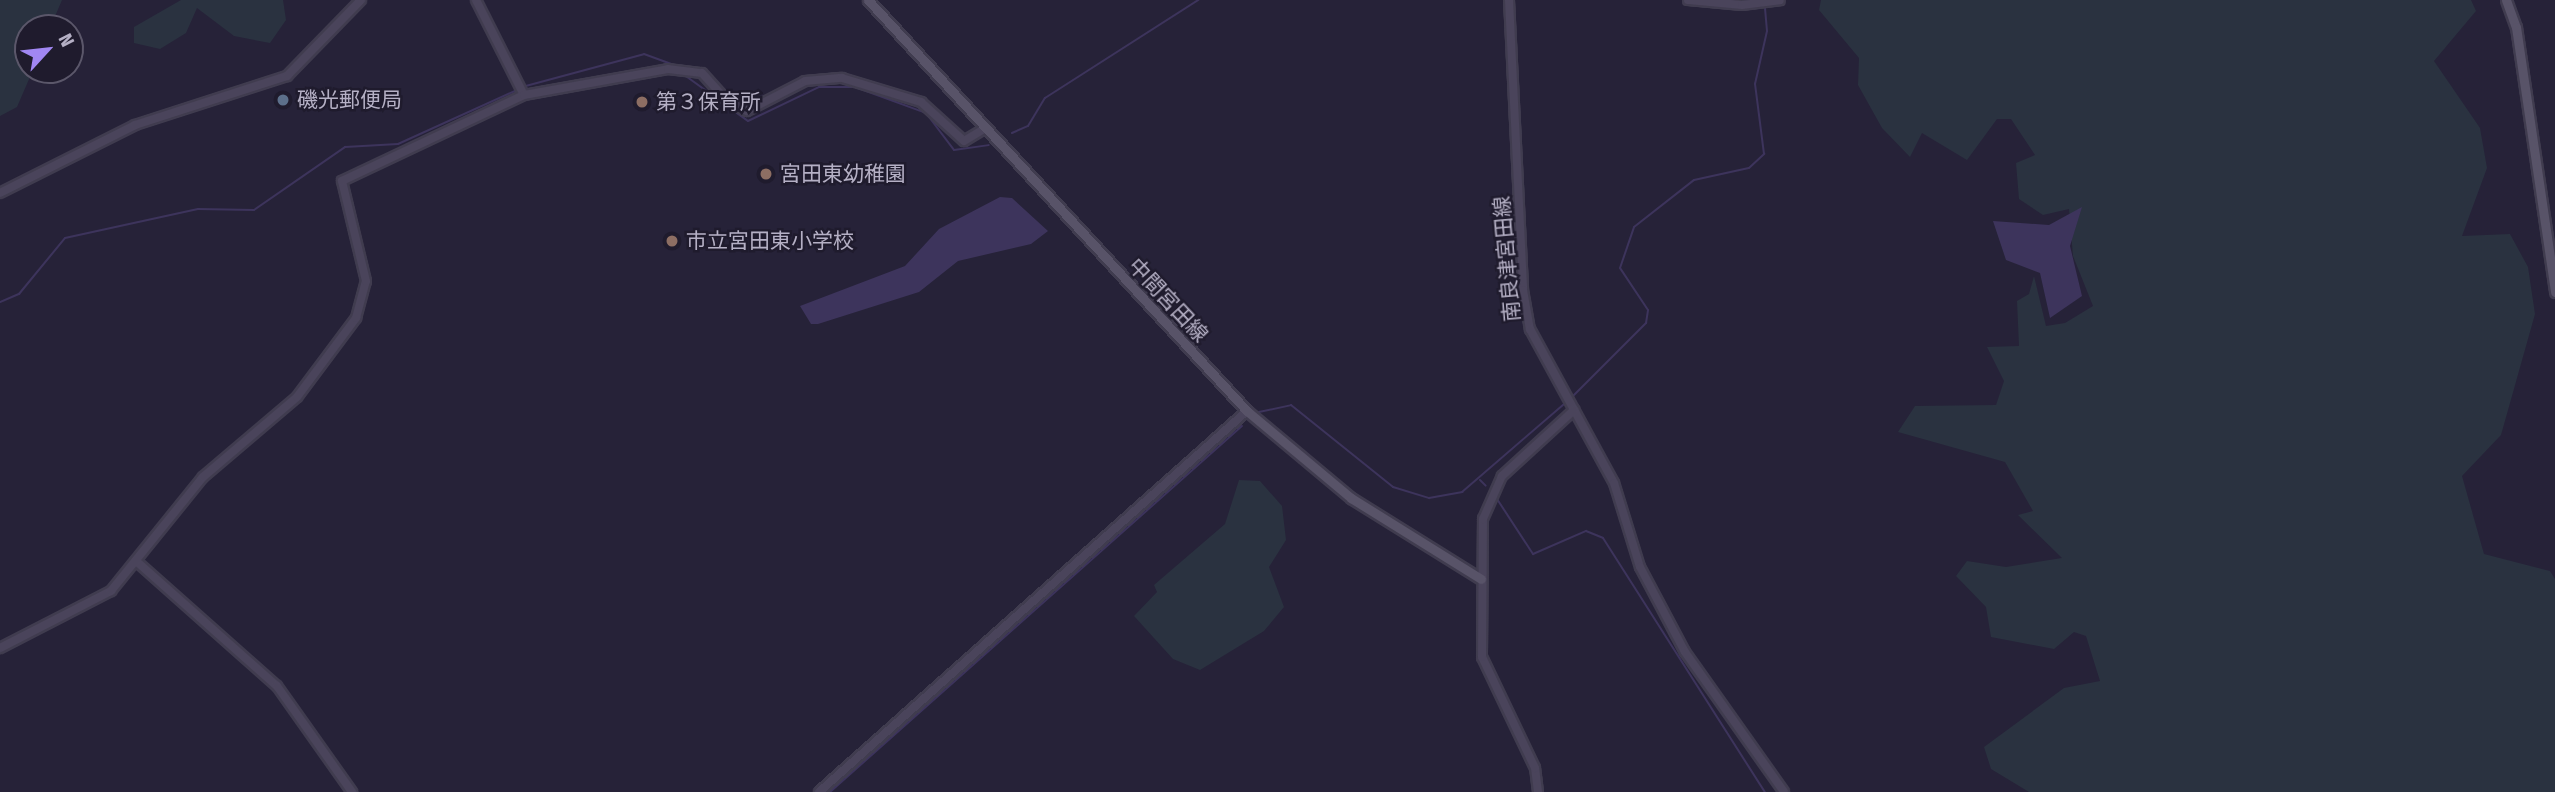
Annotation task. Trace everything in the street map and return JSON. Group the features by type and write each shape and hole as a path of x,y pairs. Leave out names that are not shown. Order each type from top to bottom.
{"main road":[{"name":"中間宮田線","path":"868,0 1247,411 1351,498 1481,579"},
{"path":"2507,0 2516,27 2555,292"}],"street":[{"path":"0,193 116,132 287,76 361,0"},
{"path":"476,0 522,91"},
{"name":"南良津宮田線","path":"1510,0 1525,310 1574,410 1614,483 1640,567 1685,652 1784,792"},
{"path":"1688,0 1742,5 1780,0"},
{"path":"0,648 96,604 136,561 225,453 297,397 362,308 366,281 342,181 522,91 668,69 684,68 702,73 727,100 747,110 805,81 842,78 921,102 964,141 986,128"},
{"path":"1538,792 1535,768 1486,674 1481,579 1483,519 1492,492 1574,410"},
{"path":"819,792 1247,411"},
{"path":"136,561 277,686 352,792"}],"shaded area":[{"path":"0,0 62,0 56,14 14,14 14,84 27,84 17,107 0,116"},
{"path":"181,0 283,0 286,20 270,43 234,36 197,8 186,33 160,49 134,43 134,27"},
{"path":"1821,0 2471,0 2476,11 2434,61 2480,128 2487,168 2462,236 2510,234 2528,267 2535,314 2501,435 2462,476 2484,554 2550,571 2555,579 2555,792 2029,792 1991,769 1984,747 2064,688 2100,681 2086,636 2074,632 2054,649 1991,637 1986,607 1956,576 1967,561 2006,567 2062,558 2018,515 2033,511 2005,462 1898,432 1915,406 1996,405 2004,381 1987,347 2019,346 2017,301 2029,294 2034,276 2046,326 2065,323 2093,306 2073,256 2069,209 2043,215 2019,199 2016,163 2035,155 2011,119 1997,119 1967,160 1922,133 1910,157 1882,128 1858,85 1859,58 1819,10"},
{"path":"1000,197 1012,198 1048,231 1031,244 958,261 919,292 818,324 811,324 800,306 905,266 939,229"},
{"path":"2082,207 2070,246 2082,296 2050,318 2040,273 2006,260 1993,221 2049,225"},
{"path":"1239,480 1260,481 1282,506 1286,540 1269,567 1284,607 1264,631 1200,670 1173,659 1134,616 1157,592 1154,585 1225,524"}],"waterway":[{"path":"1012,133 1028,126 1045,98 1198,0"},
{"path":"1572,397 1646,323 1648,310 1620,268 1634,227 1694,180 1749,168 1764,154 1755,84 1767,31 1765,8"},
{"path":"522,87 644,54 674,65"},
{"path":"683,74 748,121 819,87 855,87 926,113 954,150 989,145"},
{"path":"0,302 19,294 65,238 198,209 254,210 345,147 398,144 517,90"},
{"path":"1259,412 1291,405 1393,487 1429,498 1462,492 1565,403"},
{"path":"830,792 1242,426"},
{"path":"1480,480 1486,486"},
{"path":"1497,499 1533,554 1586,531 1603,538 1765,792"}],"place":[{"name":"磯光郵便局","path":"283,100"},
{"name":"第３保育所","path":"642,102"},
{"name":"宮田東幼稚園","path":"766,174"},
{"name":"市立宮田東小学校","path":"672,241"}]}
